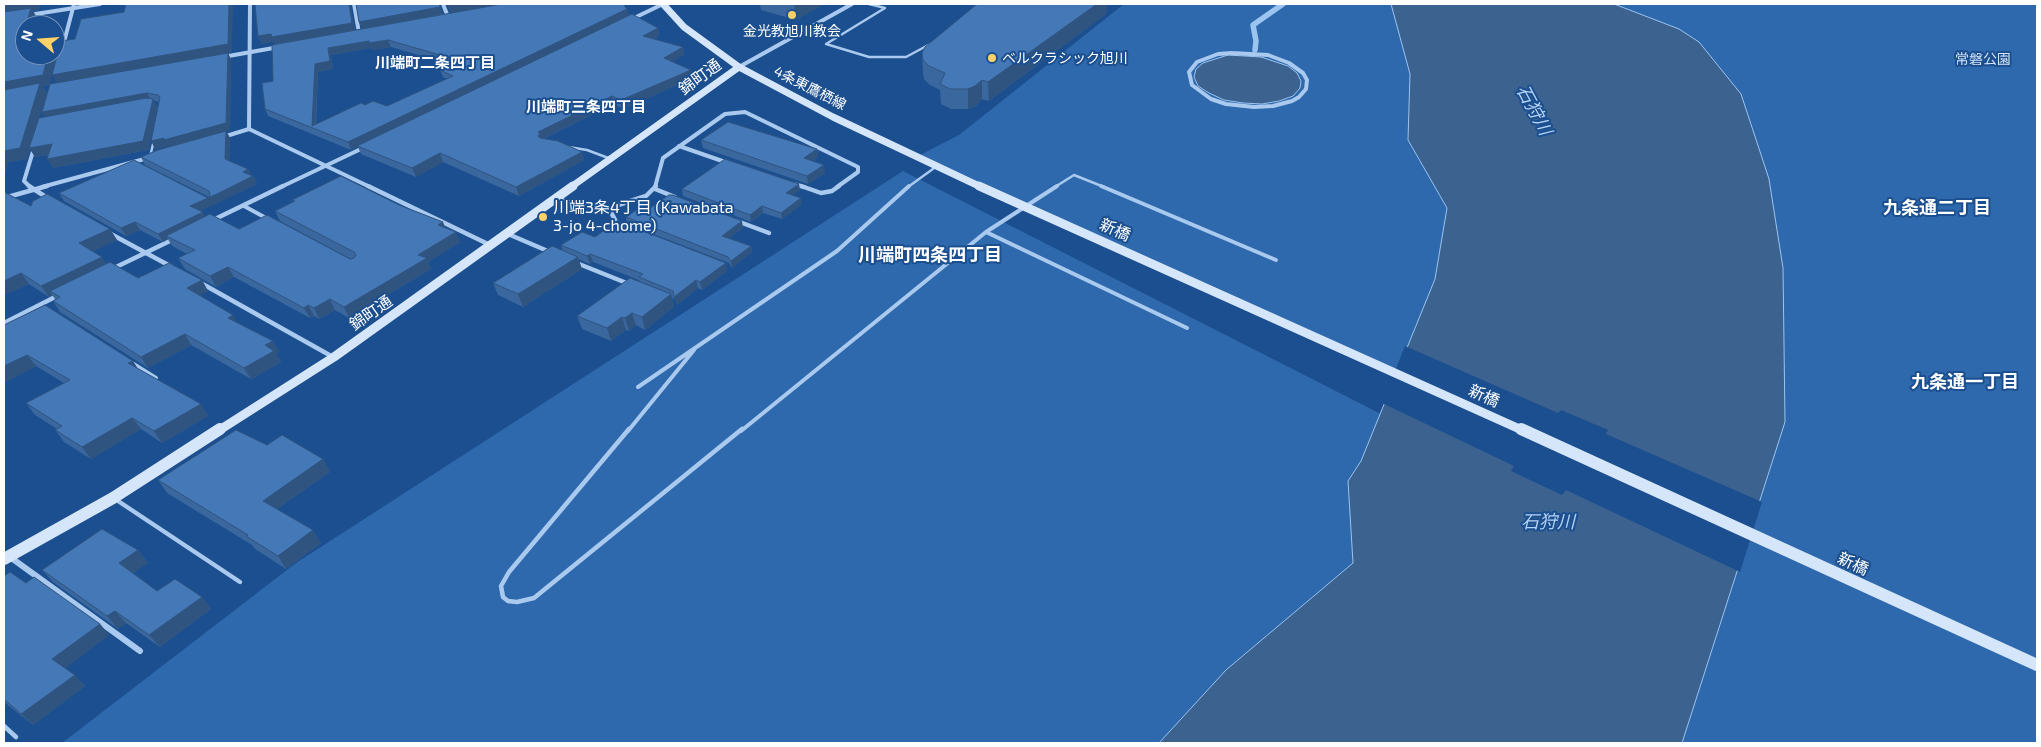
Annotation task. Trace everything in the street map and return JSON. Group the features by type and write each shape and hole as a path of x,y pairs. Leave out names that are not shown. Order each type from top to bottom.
{"street":[{"path":"26,15 74,6 100,4"},
{"path":"249,130 250,4"},
{"path":"354,4 359,33"},
{"path":"443,4 448,17"},
{"path":"631,20 663,4"},
{"name":"4条東鷹栖線","path":"663,4 684,27 739,67 832,117 958,177"},
{"path":"739,67 852,4"},
{"path":"65,38 74,6"},
{"path":"439,18 457,15"},
{"path":"350,35 368,31"},
{"path":"221,58 286,46"},
{"path":"1247,53 1268,55 1296,67 1307,80 1306,89 1303,93 1283,104 1254,107 1226,104 1199,92 1189,81 1189,72 1197,62 1218,54 1247,53"},
{"name":"錦町通","path":"6,558 113,498 334,357 492,246 739,67"},
{"path":"556,199 581,205 609,208 646,196 655,189 663,158 725,114 745,112 858,167 859,170 832,191 826,193 793,184"},
{"path":"213,140 249,130 492,246"},
{"path":"35,143 24,181 33,190 50,200"},
{"path":"208,223 370,145"},
{"path":"679,146 736,165"},
{"path":"4,198 159,155"},
{"name":"新橋","path":"958,177 1408,378 2037,664"},
{"path":"655,189 681,199"},
{"path":"609,208 617,224 626,227"},
{"path":"734,220 769,234"},
{"path":"102,229 180,272"},
{"path":"507,234 553,253"},
{"path":"111,270 181,236"},
{"path":"572,260 636,288"},
{"path":"197,281 334,357"},
{"path":"4,323 67,291"},
{"path":"6,558 140,651"}],"lane":[{"path":"869,4 885,8 826,44 869,58 906,57 929,43 936,42"},
{"path":"150,157 155,131"},
{"path":"562,146 587,150 611,159"},
{"path":"133,162 142,167"},
{"path":"638,387 837,251 918,178 937,166"},
{"path":"694,350 662,391 509,572 501,586 503,597 508,601 517,602 534,598 986,232 1074,174 1276,260"},
{"path":"244,206 270,220"},
{"path":"986,232 1187,328"},
{"path":"42,304 50,309"},
{"path":"131,362 156,378"},
{"path":"113,498 240,582"},
{"path":"4,726 16,737"}],"green space":[{"path":"1124,4 1391,4 1410,74 1408,140 1447,208 1435,279 1408,378 916,157 959,135"},
{"name":"常磐公園","path":"1614,4 2037,4 2037,743 1673,743 1785,422 1783,268"},
{"path":"903,171 1381,414 1361,461 1348,481 1353,563 1226,670 1159,743 62,743 296,563"}],"water":[{"name":"石狩川","path":"1391,4 1614,4 1679,29 1699,42 1741,94 1769,179 1783,268 1785,422 1682,743 1159,743 1226,670 1353,563 1348,481 1361,461 1435,279 1447,208 1408,140 1410,74"},
{"path":"1228,55 1261,57 1288,66 1297,73 1301,81 1300,88 1293,96 1262,104 1224,100 1198,86 1194,77 1196,69 1203,63"}],"pier":[{"path":"1405,346 1558,413 1561,410 1608,430 1606,434 1762,502 1740,572 1566,490 1562,495 1511,471 1514,466 1382,403"}],"building":[{"path":"126,4 229,4 228,44 52,75 55,65 65,65 65,40 75,39 81,19 124,12"},
{"path":"255,4 349,4 352,23 272,37 271,34 258,36"},
{"path":"356,4 439,4 440,7 359,22"},
{"path":"502,4 623,4 627,9 348,142 265,109 262,83 273,81 272,45","holes":["388,40 461,61 440,70 453,76 387,106 373,101 365,105 361,103 312,126 315,64 330,61 328,48 369,41 369,43"]},
{"name":"ベルクラシック旭川","path":"977,4 1097,4 988,82 982,80 968,89 950,89 940,84 945,73 929,66 923,60 922,53 925,47"},
{"path":"31,8 29,15 15,15 15,65 46,65 43,75 4,82 4,12"},
{"path":"632,14 658,28 643,36 683,47 664,58 691,70 621,100 612,96 538,132 540,133 538,136 540,138 558,141 582,152 516,187 440,153 412,168 357,146"},
{"path":"228,53 226,123 164,140 164,138 151,141 160,97 147,93 42,112 50,84"},
{"path":"40,83 20,148 4,151 4,90"},
{"path":"146,98 153,99 143,141 47,159 52,144 29,148 39,118"},
{"path":"728,122 817,149 804,158 824,165 807,176 701,140"},
{"path":"226,131 225,159 248,169 243,172 253,176 208,198 210,195 209,191 141,157 158,150"},
{"path":"725,159 799,184 786,193 801,198 781,213 762,206 750,215 682,189"},
{"path":"134,160 208,198 190,206 203,212 158,234 135,222 121,228 59,193"},
{"path":"341,176 399,205 443,222 438,225 456,232 418,255 427,258 344,307 330,299 314,308 308,305 304,308 228,267 210,276 178,258 195,250 166,236 210,214 239,229 267,215 350,259 354,258 356,255 354,252 275,211 295,201 292,200"},
{"path":"4,192 31,206 33,201 47,194 110,229 79,243 102,257 41,286 21,273 4,281"},
{"path":"669,195 742,221 722,236 751,246 731,261 728,257 626,217 644,205 650,208"},
{"path":"617,221 726,263 700,282 696,280 674,297 673,291 639,277 643,274 590,254 587,256 561,245 582,232 595,237"},
{"path":"552,246 578,257 518,294 493,283"},
{"path":"110,262 138,278 169,263 202,280 187,288 233,315 228,318 273,341 265,345 274,351 244,368 185,334 141,357 53,301 60,297 50,291"},
{"path":"630,278 671,294 642,317 632,313 625,318 622,317 607,328 577,316"},
{"path":"45,305 133,361 128,363 201,404 154,431 132,418 82,447 55,430 62,426 26,403 70,380 27,355 4,366 4,325"},
{"path":"236,430 267,445 282,435 323,459 263,501 313,530 278,556 246,536 248,535 158,480"},
{"path":"102,529 138,550 119,563 157,591 175,579 202,597 149,635 115,611 107,616 42,570"},
{"path":"10,572 26,583 34,577 100,624 52,659 75,675 21,714 4,699 4,576"}],"waterway":[{"path":"1255,50 1256,41 1253,25 1283,4"}],"place":[{"name":"金光教旭川教会","path":"792,15"},
{"name":"ベルクラシック旭川","path":"992,58"},
{"name":"川端3条4丁目 (Kawabata 3-jo 4-chome)","path":"543,217"}],"district":[{"name":"川端町二条四丁目","path":"435,63"},
{"name":"川端町三条四丁目","path":"586,107"},
{"name":"九条通二丁目","path":"1937,208"},
{"name":"川端町四条四丁目","path":"930,255"},
{"name":"九条通一丁目","path":"1965,382"}]}
